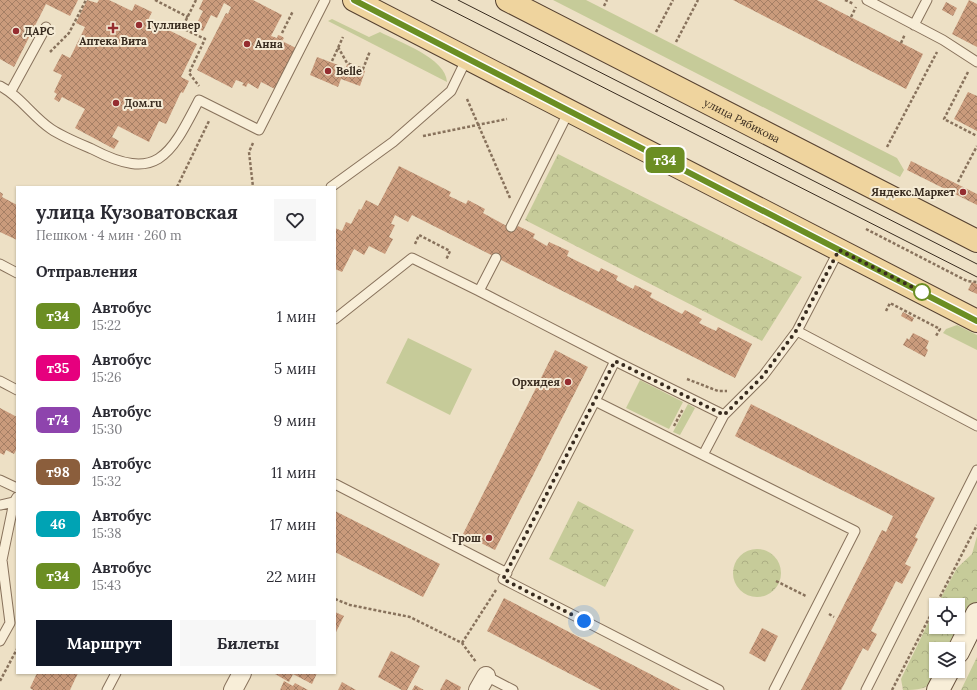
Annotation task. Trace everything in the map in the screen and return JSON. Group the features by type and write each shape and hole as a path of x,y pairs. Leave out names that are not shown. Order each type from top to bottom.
{"main road":[{"path":"354,0 977,321"},
{"name":"улица Рябикова","path":"512,1 977,241"}],"street":[{"path":"963,642 977,614"},
{"path":"233,690 241,674"},
{"path":"938,690 944,678"}],"lane":[{"path":"0,86 11,91 51,128 113,160 132,165 150,163 167,151 183,131 198,100 259,130 325,0"},
{"path":"867,0 976,61"},
{"path":"914,25 927,0"},
{"path":"11,91 46,27"},
{"path":"332,186 393,142 451,91 467,58"},
{"path":"511,227 570,111"},
{"path":"703,455 724,415 763,376 796,331 839,250"},
{"path":"336,318 412,258 724,415"},
{"path":"479,291 496,258"},
{"path":"0,264 16,272"},
{"path":"796,331 977,426"},
{"path":"505,576 615,361"},
{"path":"0,381 16,389"},
{"path":"595,401 855,531 774,690"},
{"path":"866,690 977,470"},
{"path":"0,480 16,488"},
{"path":"336,485 719,690"},
{"path":"0,505 16,500"},
{"path":"0,641 10,623 2,560 16,500"},
{"path":"107,690 115,674"},
{"path":"482,683 513,690"}],"path":[{"path":"155,0 188,17"},
{"path":"196,0 182,28 205,39 189,72 215,108"},
{"path":"604,6 607,0"},
{"path":"656,32 673,0"},
{"path":"676,42 698,0"},
{"path":"845,0 863,9"},
{"path":"851,17 857,6"},
{"path":"282,33 293,11"},
{"path":"900,29 906,32"},
{"path":"332,61 343,37"},
{"path":"338,47 348,63 363,69 370,51"},
{"path":"887,147 936,53 936,48"},
{"path":"976,61 944,118 977,136"},
{"path":"467,99 518,215"},
{"path":"393,142 507,119"},
{"path":"253,186 249,152 259,130"},
{"path":"177,186 204,132"},
{"path":"958,182 977,146"},
{"path":"866,229 967,281 977,282"},
{"path":"414,246 419,235 450,251 444,264"},
{"path":"886,311 890,303 940,329 936,336"},
{"path":"681,377 718,391 732,390"},
{"path":"668,437 688,398"},
{"path":"892,690 977,525"},
{"path":"462,643 505,576"},
{"path":"776,581 819,602"},
{"path":"336,599 350,605 410,617 462,643 482,683"},
{"path":"0,681 16,651"}],"green space":[{"path":"553,0 586,0 897,158 904,170 900,177"},
{"path":"332,19 369,37 380,32 420,52 439,65 445,73 447,82 328,21"},
{"path":"558,154 802,277 762,341 525,220"},
{"path":"957,325 977,335 977,350 943,333 946,329"},
{"path":"408,338 472,369 450,415 386,383"},
{"path":"640,380 683,402 669,429 626,408"},
{"path":"688,404 695,408 680,435 673,432"},
{"path":"578,501 634,530 605,587 549,559"},
{"path":"977,536 977,602 965,625 965,598 941,598 957,568 972,554"},
{"path":"757,549 766,551 774,556 779,564 781,573 779,582 774,590 766,595 757,597 748,595 740,590 735,582 733,573 735,564 740,556 748,551"},
{"path":"929,621 929,634 960,634 956,642 929,642 929,678 934,678 929,685 914,690 903,690 901,679"},
{"path":"977,657 977,690 961,690"}],"building":[{"name":"ДАРС","path":"0,0 78,0 70,16 46,4 14,67 0,59"},
{"path":"87,0 97,3 99,0 109,0 132,11 135,4 152,12 148,20 197,44 181,77 189,81 183,93 181,92 166,124 159,121 149,142 118,126 112,137 119,141 114,149 75,128 85,109 62,97 59,102 54,99 57,94 54,92 62,75 53,71 62,54 70,58 85,27 76,23"},
{"path":"203,0 253,0 282,15 271,36 277,38 278,35 281,36 284,38 282,41 296,48 275,89 261,82 258,89 248,83 246,87 242,85 244,83 236,80 232,88 197,70 226,13 228,14 231,7 224,3 217,18 211,15 203,31 195,27 203,11 199,9"},
{"path":"733,0 817,0 923,54 906,89"},
{"path":"969,0 977,4 977,47 952,34"},
{"path":"946,2 957,8 953,16 942,10"},
{"name":"Belle","path":"317,57 346,68 347,64 365,71 360,86 341,79 338,87 310,75"},
{"path":"968,92 977,96 977,131 954,119"},
{"path":"911,161 977,194 977,205 907,170"},
{"path":"399,166 451,192 449,196 466,204 468,200 485,209 483,213 503,224 515,230 518,226 535,234 533,238 547,246 549,242 569,251 567,256 599,272 601,268 618,276 616,280 633,289 635,285 652,293 650,297 682,314 685,310 702,319 699,323 716,331 718,327 752,344 735,378 412,215 408,222 395,215 391,224 395,225 389,237 393,239 385,254 369,246 364,255 354,249 342,272 336,269 336,228 342,231 346,222 351,224 366,200 378,206"},
{"path":"0,192 3,194 2,197 16,204 16,240 0,232"},
{"path":"972,282 977,284 977,294 968,290"},
{"path":"903,312 914,318 912,322 901,316"},
{"path":"913,333 929,341 926,348 928,350 925,357 903,345 907,338 909,340"},
{"path":"555,350 588,367 495,550 463,534"},
{"path":"751,404 935,498 915,537 918,539 905,564 911,567 902,584 896,581 871,631 877,634 868,651 863,648 841,690 801,690 882,530 886,532 893,516 735,436"},
{"path":"0,408 16,416 16,450 14,454 6,450 4,455 0,453"},
{"path":"336,512 440,564 423,597 336,553"},
{"path":"504,598 681,690 601,690 487,631"},
{"path":"336,612 344,616 336,632"},
{"path":"762,628 778,636 765,662 749,653"},
{"path":"391,651 420,666 407,690 402,690 378,677"},
{"path":"37,674 78,674 70,690 33,690 30,688"},
{"path":"275,674 293,674 289,682"},
{"path":"293,674 317,674 312,684"},
{"path":"446,679 461,687 460,690 440,690"},
{"path":"284,681 293,686 295,683 308,690 280,690"},
{"path":"342,682 356,690 338,690"},
{"path":"415,685 424,690 412,690"}],"tram line":[{"path":"431,0 977,277"},
{"path":"458,0 977,264"}],"bus line":[{"name":"т34","path":"354,0 977,321"}],"place":[{"name":"Гулливер","path":"139,25"},
{"name":"Аптека Вита","path":"113,28"},
{"name":"ДАРС","path":"16,31"},
{"name":"Анна","path":"247,44"},
{"name":"Belle","path":"328,71"},
{"name":"Дом.ru","path":"116,103"},
{"name":"Яндекс.Маркет","path":"963,192"},
{"name":"Орхидея","path":"568,382"},
{"name":"Грош","path":"489,538"}],"route":[{"path":"584,621 503,579 615,361 724,415 763,376 796,331 839,250 924,293 922,292"}]}
